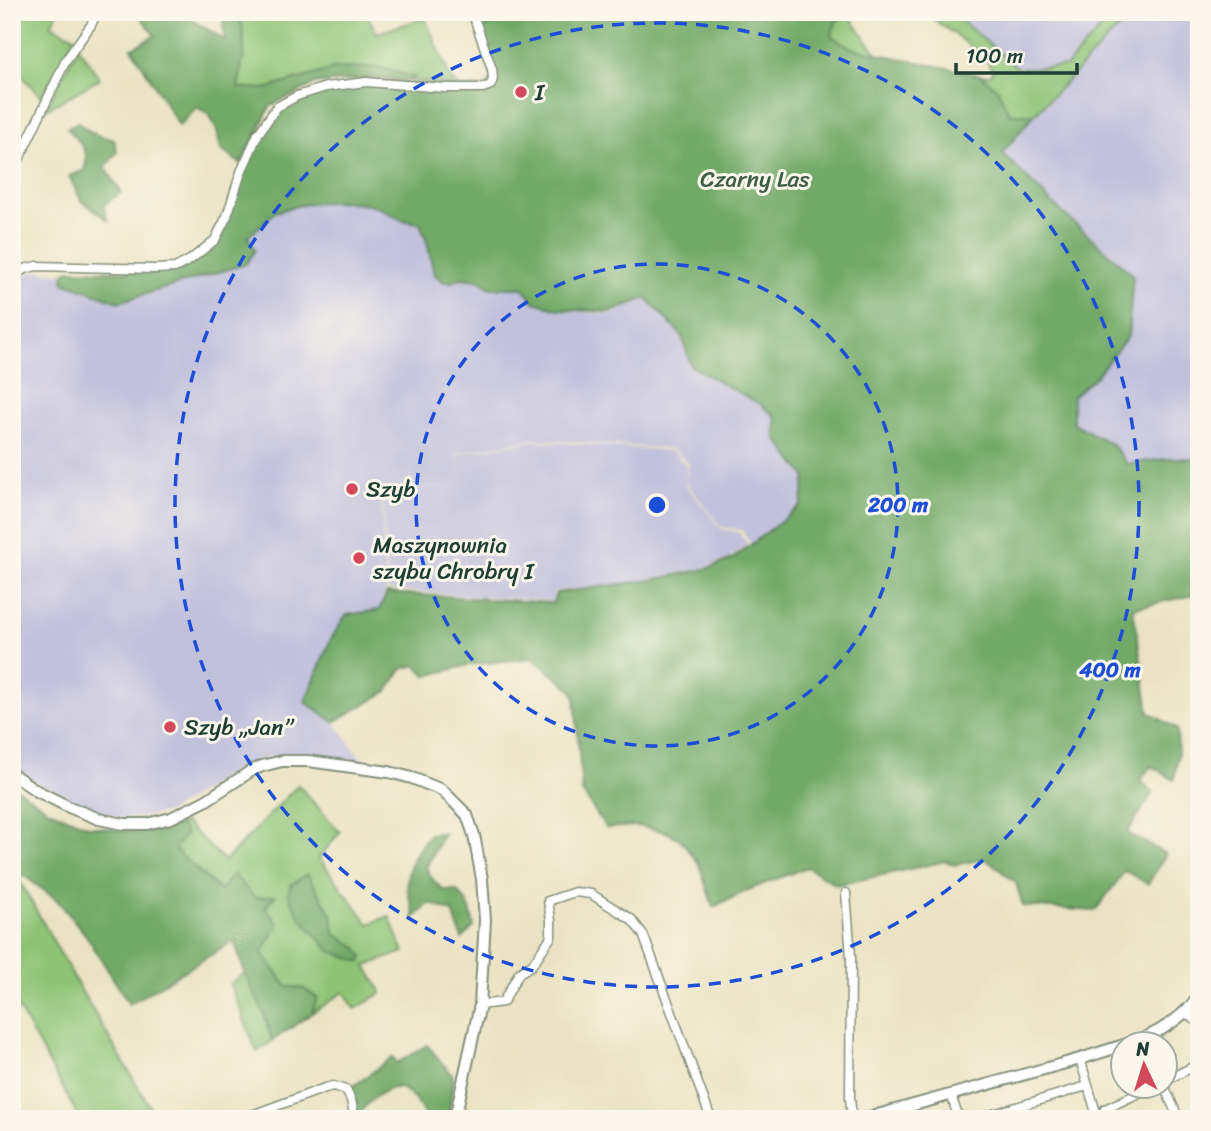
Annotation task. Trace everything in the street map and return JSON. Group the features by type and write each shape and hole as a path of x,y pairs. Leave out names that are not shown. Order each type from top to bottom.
{"main road":[{"path":"12,774 37,791 69,807 99,819 124,824 146,824 171,818 205,801 251,771 282,761 308,761 389,772 442,790 467,815 474,835 482,879 485,920 480,1005 456,1119"},
{"path":"1160,1030 1186,1013 1199,997"},
{"path":"863,1119 1110,1049"}],"street":[{"path":"13,172 66,60 97,12"},
{"path":"12,275 37,266 155,269 175,268 190,260 215,240 228,216 241,172 258,134 277,107 297,96 326,87 366,82 445,88 483,88 491,85 492,69 472,12"},
{"path":"480,1005 503,1002 519,974 532,965 551,937 548,901 575,892 591,894 631,919 643,934 711,1119"},
{"path":"846,892 851,957 852,1119"},
{"path":"1186,1013 1199,1023"},
{"path":"1080,1059 1098,1119"},
{"path":"1180,1073 1199,1064"},
{"path":"241,1119 333,1086 346,1090 355,1119"},
{"path":"976,1119 1087,1086"},
{"path":"951,1095 959,1119"},
{"path":"1109,1119 1105,1109 1124,1100"},
{"path":"1170,1100 1179,1119"}],"shaded area":[{"path":"951,12 1115,12 1067,66 1019,69"},
{"path":"1134,12 1199,12 1199,459 1173,458 1127,465 1113,445 1073,423 1073,396 1096,376 1133,275 1054,205 1002,153 1030,120"},
{"path":"343,201 376,206 401,220 420,223 435,273 443,283 462,279 478,280 490,288 523,289 534,303 558,310 611,314 646,299 681,337 691,366 761,405 775,416 793,461 806,476 801,506 751,544 742,530 721,527 685,481 721,529 738,532 748,544 730,558 704,568 623,584 554,591 553,601 388,590 382,491 460,485 381,490 386,590 379,610 346,615 305,701 334,722 363,761 267,757 240,767 169,812 121,818 97,812 60,797 12,766 12,280 34,271 64,273 63,282 119,302 248,238 275,212 305,204","holes":["534,439 673,449 689,464 686,478 686,465 673,451 533,441 458,454 459,474 457,453"]}],"green space":[{"path":"12,12 58,12 51,25 75,37 41,97 12,64"},
{"path":"137,12 195,12 189,18 225,40 222,12 239,12 244,52 238,88 265,89 334,69 377,67 414,77 410,81 371,78 315,84 282,100 270,107 241,164 221,150 217,131 209,115 197,107 179,126 132,48 155,36"},
{"path":"239,12 366,12 377,33 425,18 452,81 458,84 410,81 414,77 377,67 334,69 265,89 238,88 244,41"},
{"path":"476,12 518,12 483,29"},
{"name":"Czarny Las","path":"518,12 847,12 836,22 831,36 854,49 981,75 998,90 1009,114 1035,114 1002,153 1054,205 1133,275 1128,336 1096,376 1073,396 1073,423 1113,445 1127,464 1173,458 1199,459 1199,594 1133,608 1149,712 1177,729 1178,754 1174,780 1151,766 1140,781 1153,792 1127,833 1166,854 1148,884 1125,871 1095,911 1023,906 1016,883 984,859 954,865 946,861 837,885 807,867 713,907 699,864 680,839 666,832 637,826 606,828 582,792 575,697 571,689 532,658 468,665 427,676 416,665 402,669 388,691 334,722 305,702 331,639 346,615 379,610 387,593 553,603 556,593 651,580 706,569 732,559 801,506 806,476 776,438 775,416 761,405 691,366 682,336 646,298 611,312 558,309 534,302 523,288 490,288 478,280 461,278 444,282 434,274 420,223 402,220 376,206 343,201 305,204 275,212 248,237 255,250 246,264 119,302 63,282 64,273 70,270 182,270 216,241 258,135 278,108 297,96 366,82 483,88 493,79 478,31"},
{"path":"924,12 951,12 1019,69 1067,66 1115,12 1134,12 1035,114 1012,114 1006,108 998,90 981,75 990,75 993,71 989,64 973,48"},
{"path":"847,13 878,54 854,49 831,36 836,22"},
{"path":"78,47 100,79 45,110"},
{"path":"78,122 95,134 114,139 117,152 105,167 121,192 103,206 108,220 81,200 69,176 83,171 86,165 83,148 67,128"},
{"path":"12,785 49,810 88,826 141,833 181,826 186,833 174,849 220,891 233,874 255,898 275,896 265,907 278,924 262,953 286,986 304,989 317,998 312,1013 272,1041 264,1013 246,976 234,941 129,1004 86,935 57,900 12,867"},
{"path":"298,785 340,832 319,858 369,924 389,916 404,952 366,966 382,993 355,1009 344,992 312,1013 317,998 304,989 287,986 262,953 278,924 265,907 274,897 255,898 221,891 174,849 173,827 184,822 225,861","holes":["307,874 332,915 334,933 356,947 312,929 300,917 291,885"]},
{"path":"443,833 426,868 443,890 456,890 469,906 474,927 462,939 453,912 430,903 414,918 409,896 409,870 415,855 430,834"},
{"path":"12,867 157,1119 80,1119 12,997"},
{"path":"307,874 332,915 334,933 356,947 363,956 361,962 330,951 300,917 288,894 291,885"},
{"path":"245,973 264,1013 272,1041 257,1052 230,984"},
{"path":"427,1045 453,1076 449,1119 427,1119 415,1099 400,1087 375,1097 358,1118 351,1088 393,1057 397,1063"}],"place":[{"name":"I","path":"521,92"},
{"name":"Szyb","path":"352,489"},
{"name":"Maszynownia szybu Chrobry I","path":"359,558"},
{"name":"Szyb „Jan”","path":"170,727"}]}
